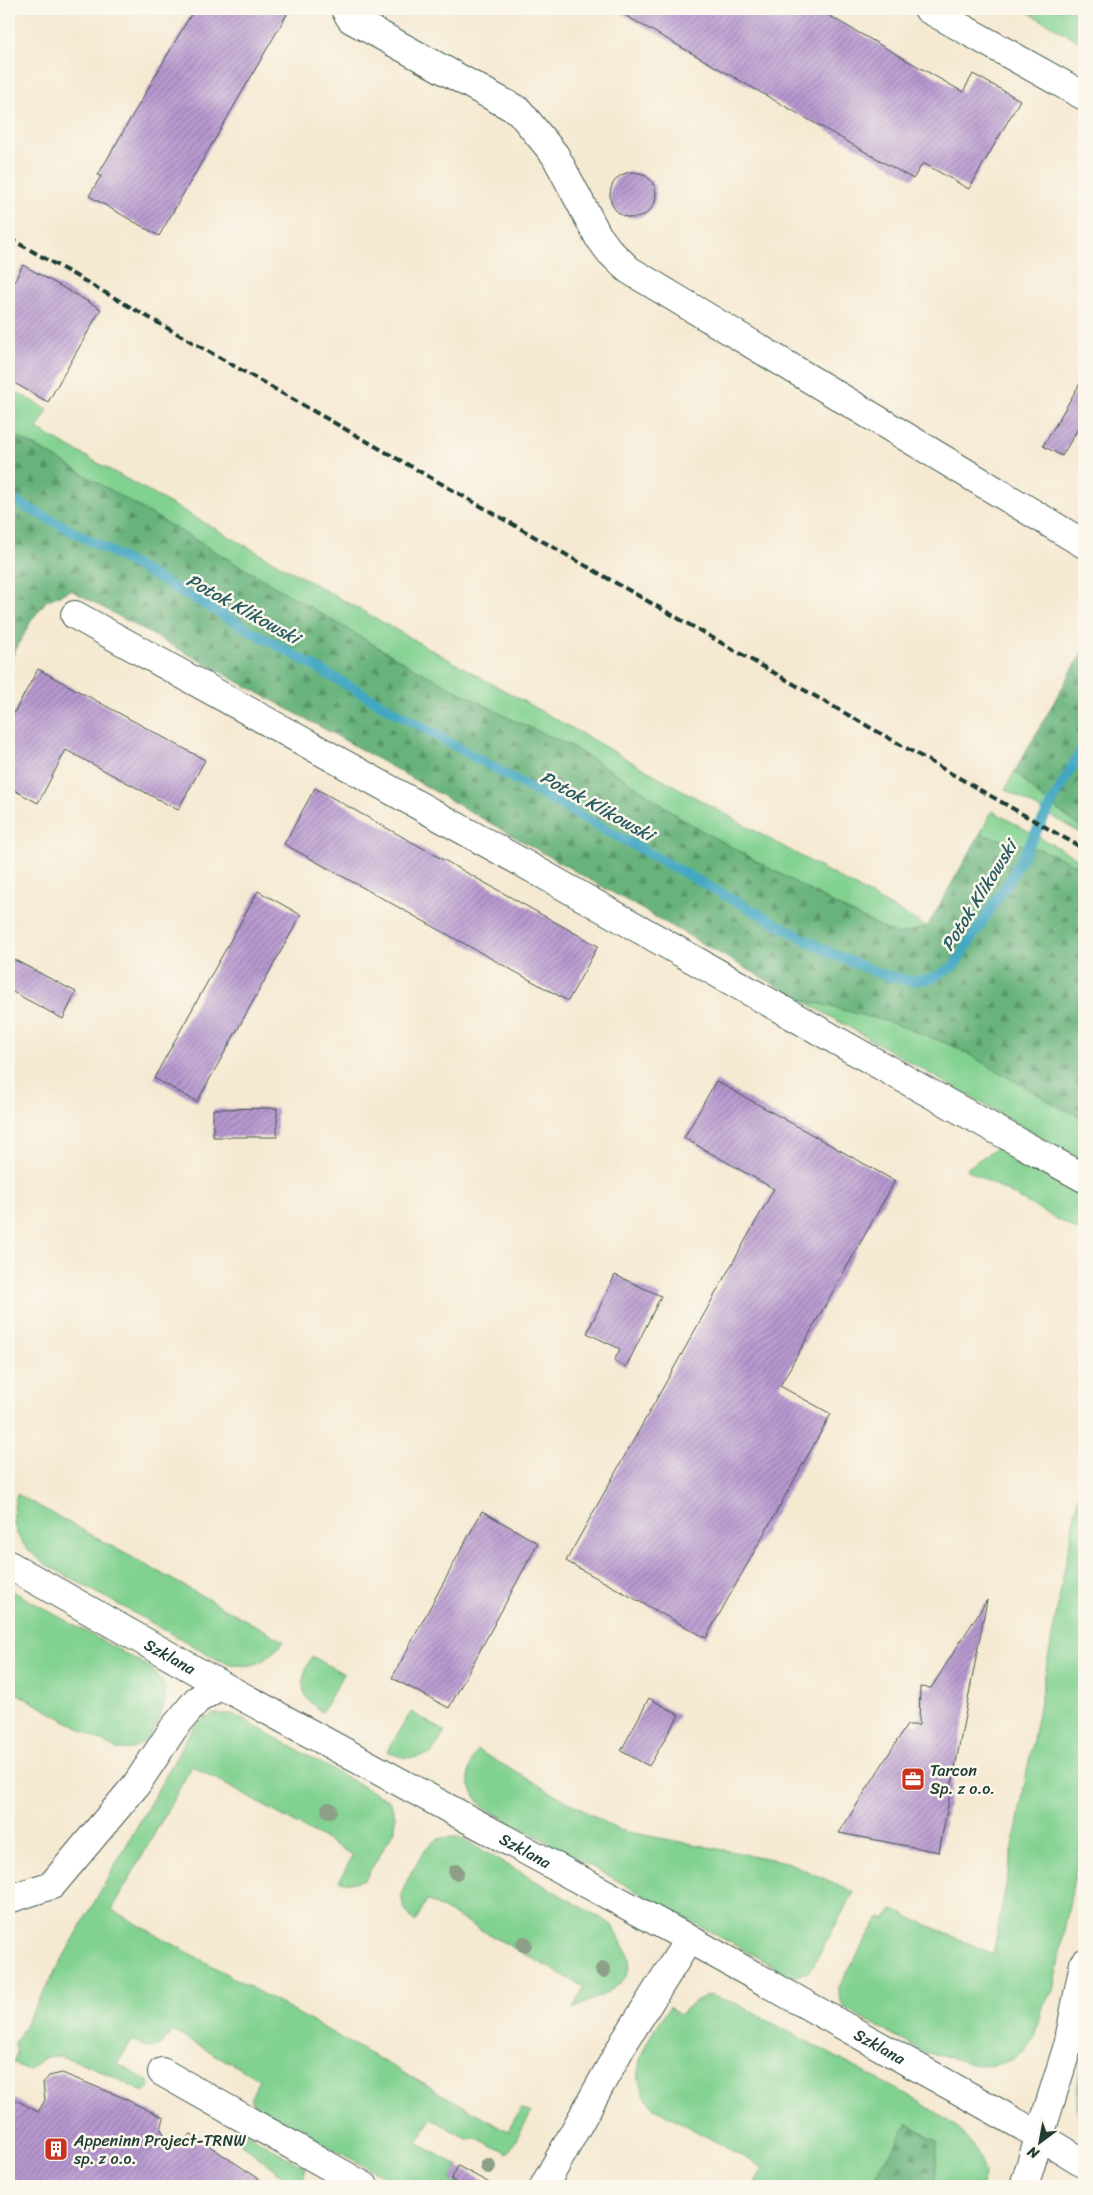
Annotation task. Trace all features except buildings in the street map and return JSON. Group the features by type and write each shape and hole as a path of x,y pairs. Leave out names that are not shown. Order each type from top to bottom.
{"street":[{"path":"345,9 351,19 519,111 555,155 598,236 610,252 629,270 1084,544"},
{"path":"928,9 1084,96"},
{"path":"75,615 537,871 916,1086 1084,1178"},
{"name":"Szklana","path":"9,1565 221,1685 689,1939 1040,2136 1084,2163"},
{"path":"9,1899 52,1885 136,1785 173,1729 197,1700 221,1685"},
{"path":"544,2186 623,2044 689,1939"},
{"path":"1024,2186 1068,2045 1084,1963"},
{"path":"162,2072 364,2186"}],"green space":[{"path":"1022,9 1084,9 1084,44"},
{"path":"9,388 48,410 37,429 927,927 898,935 845,910 688,823 631,783 569,745 513,720 410,666 42,450 9,433"},
{"path":"9,433 42,450 410,666 513,720 569,745 631,783 688,823 845,910 898,935 927,927 980,834 1045,851 1084,869 1084,1118 1061,1108 956,1047 889,1022 800,999 339,737 71,590 46,601 31,621 9,663"},
{"path":"1084,649 1084,829 1041,798 1015,771"},
{"path":"1015,771 1041,798 1084,829 1084,835 1005,789"},
{"path":"992,811 1084,862 1084,869 1045,851 980,834"},
{"path":"800,999 880,1019 938,1039 973,1056 1052,1102 1084,1118 1084,1162"},
{"path":"997,1147 1084,1197 1084,1234 966,1169"},
{"path":"1084,1465 1084,1825 1053,1991 1042,2007 1035,2034 1027,2049 1013,2059 992,2066 970,2064 943,2055 925,2053 845,2008 839,1997 839,1986 879,1917 885,1920 893,1910 993,1954"},
{"path":"17,1494 284,1641 269,1656 255,1664 239,1665 219,1660 37,1558 23,1543 15,1527 14,1506"},
{"path":"9,1589 151,1668 163,1684 165,1701 158,1721 146,1740 132,1749 116,1749 9,1689"},
{"path":"312,1656 344,1674 322,1712 308,1700 303,1687 305,1673"},
{"path":"411,1712 445,1732 432,1753 409,1758 387,1751"},
{"path":"213,1714 233,1714 389,1801 395,1815 395,1830 365,1879 351,1883 339,1881 353,1855 192,1766 112,1910 508,2131 521,2108 531,2113 508,2154 477,2138 467,2139 431,2118 417,2143 458,2166 451,2180 463,2186 401,2186 264,2111 254,2104 251,2098 259,2079 173,2031 164,2043 156,2048 151,2048 132,2040 118,2063 149,2082 150,2087 146,2091 141,2091 98,2070 63,2057 46,2057 29,2071 13,2062 17,2053 15,2043 188,1736 198,1722"},
{"path":"477,1750 618,1830 787,1862 854,1892 810,1971 793,1977 483,1807 473,1793 469,1780 470,1766"},
{"path":"459,1837 613,1925 616,1934 624,1945 630,1963 628,1973 622,1981 614,1988 573,2009 584,1987 427,1900 415,1922 402,1902 403,1890 413,1869 432,1843 441,1838"},
{"path":"709,1995 735,2003 920,2102 958,2128 976,2149 984,2173 983,2186 935,2186 937,2141 908,2124 870,2186 753,2186 763,2168 653,2107 644,2093 639,2080 639,2067 647,2043 670,2006 680,2015 695,2001"},
{"path":"1084,2044 1084,2138 1078,2115 1077,2091"},
{"path":"908,2124 937,2141 935,2186 870,2186"},
{"path":"243,2131 305,2168 305,2174 302,2179 291,2182 236,2140 238,2132"}],"waterway":[{"name":"Potok Klikowski","path":"9,498 108,550 528,787 830,953 884,975 911,981 931,979 954,966 1012,876 1084,745"}],"railway":[{"path":"9,238 1084,849"}],"place":[{"name":"Tarcon Sp. z o.o.","path":"913,1779"},
{"name":"Appeninn Project-TRNW sp. z o.o.","path":"56,2149"}]}
